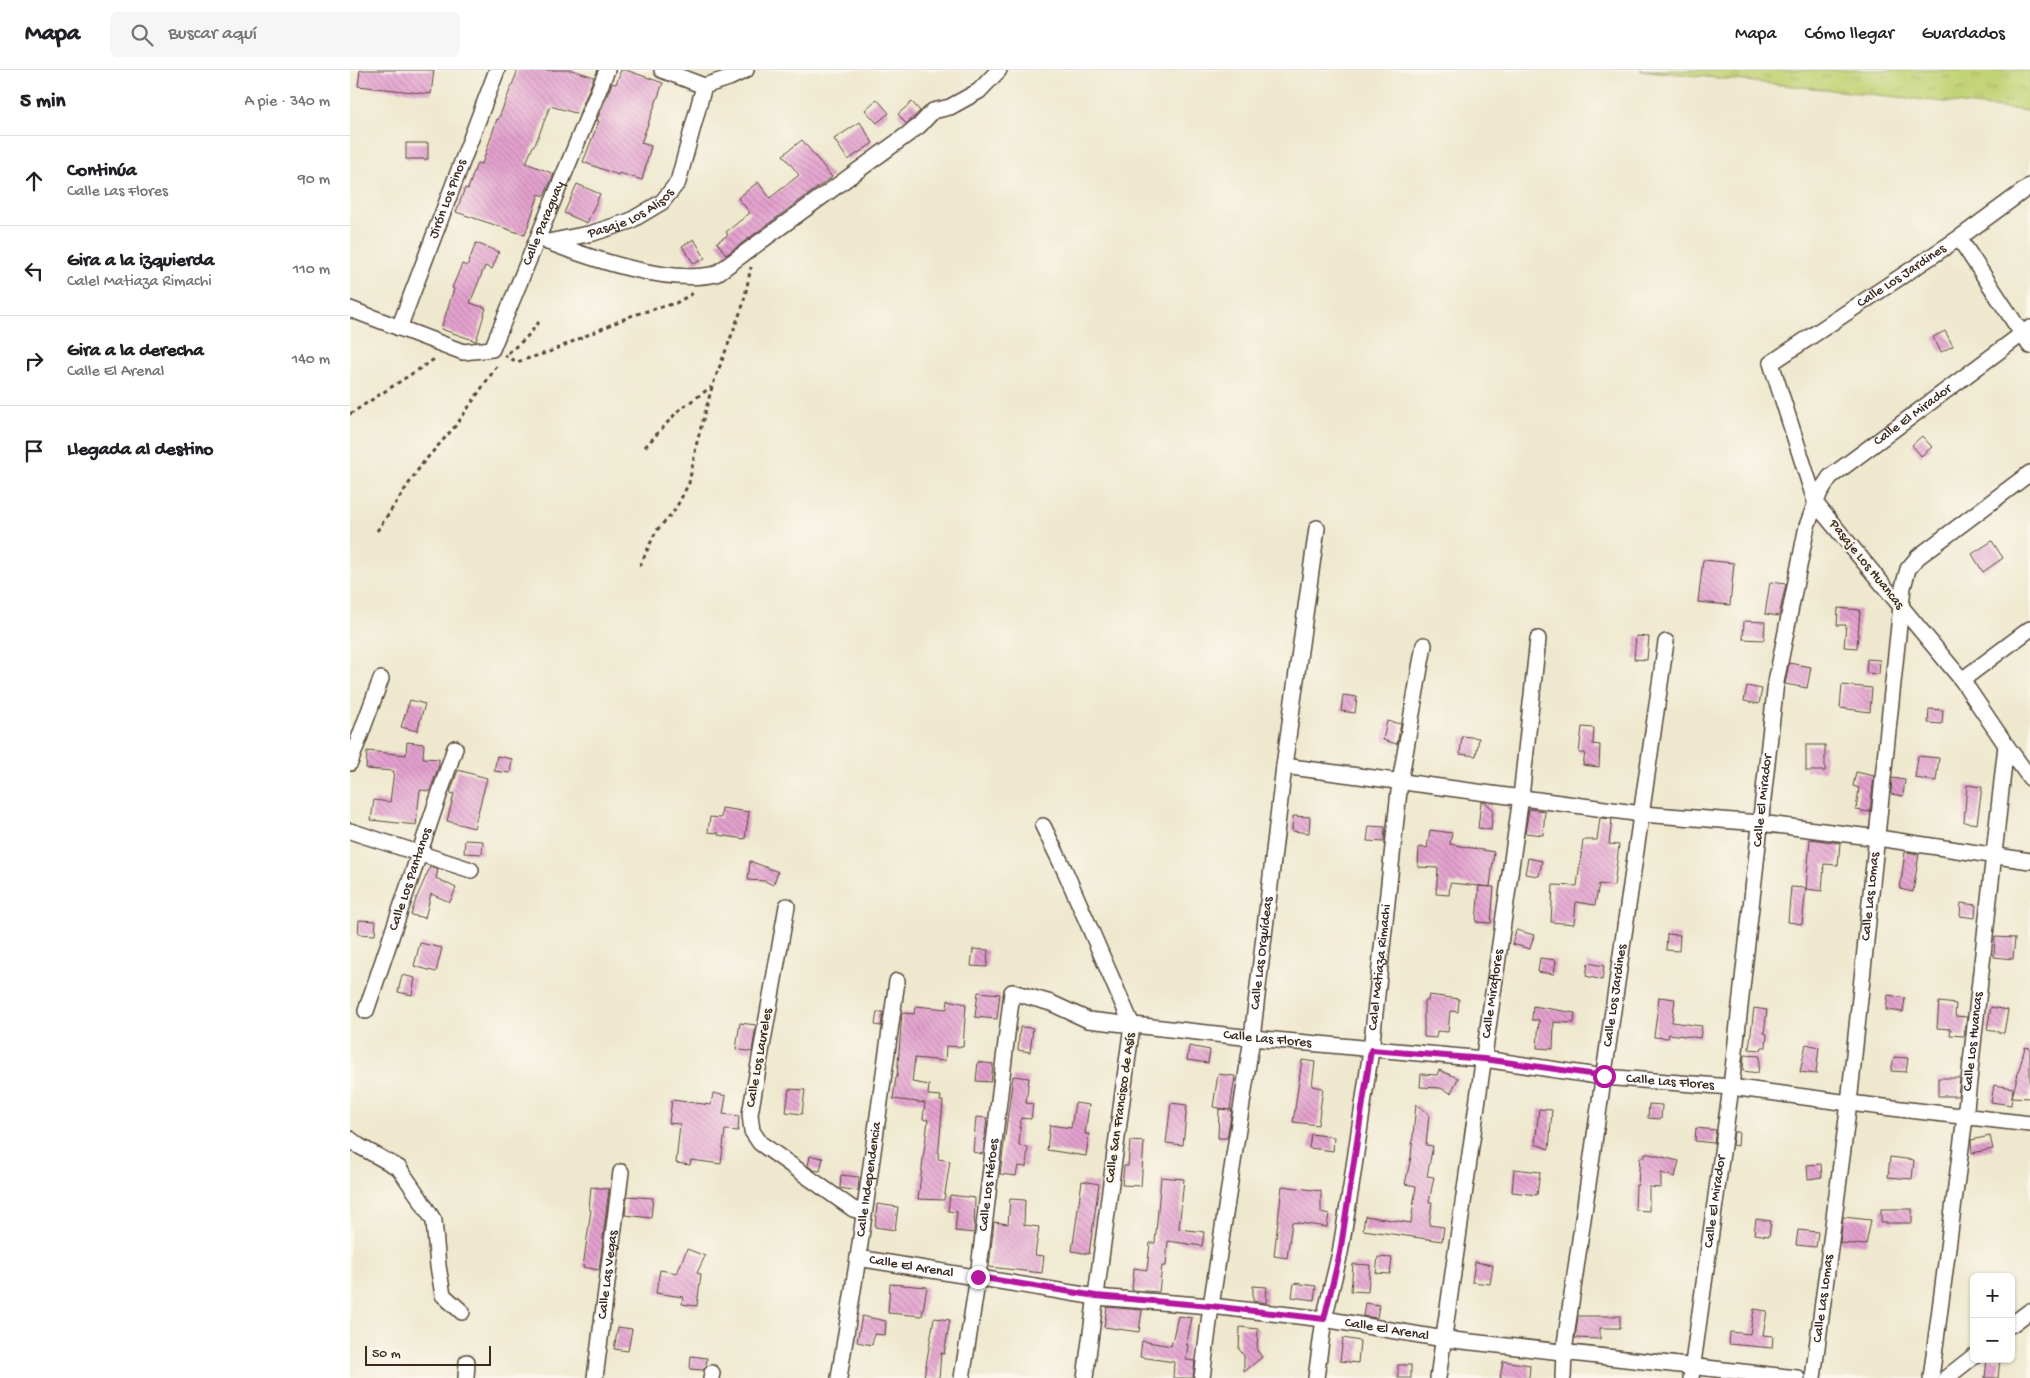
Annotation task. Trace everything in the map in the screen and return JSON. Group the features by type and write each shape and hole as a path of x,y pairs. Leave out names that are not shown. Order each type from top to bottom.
{"street":[{"name":"Jirón Los Pinos","path":"399,328 497,70"},
{"name":"Calle Paraguay","path":"499,352 607,70"},
{"path":"662,70 704,86 746,70"},
{"path":"542,241 624,266 670,275 701,278 716,274 918,126 934,111 950,107 979,91 999,70"},
{"name":"Pasaje Los Alisos","path":"542,241 593,233 630,221 662,202 678,182 704,86"},
{"name":"Calle Los Jardines","path":"1771,363 1959,238 2030,186"},
{"path":"1959,238 2027,336"},
{"path":"350,309 463,352 499,352"},
{"name":"Calle El Mirador","path":"1692,1372 1731,1086 1776,682 1807,526 1820,492 1830,477 2027,336"},
{"name":"Pasaje Los Huancas","path":"1771,363 1816,504 1962,680 2006,745"},
{"path":"1882,585 1908,569 1918,556 2030,473"},
{"name":"Calle Las Orquídeas","path":"1202,1378 1211,1306 1252,1038 1284,766 1317,528"},
{"name":"Calle Las Lomas","path":"1813,1378 1849,1104 1903,588 1908,569"},
{"path":"1962,680 2030,629"},
{"name":"Calle Miraflores","path":"1438,1378 1522,797 1538,639"},
{"name":"Calle Los Jardines","path":"1563,1378 1564,1351 1666,642"},
{"name":"Calel Matiaza Rimachi","path":"1316,1378 1324,1319 1342,1244 1371,1050 1400,782 1424,645"},
{"path":"350,763 381,679"},
{"path":"2006,745 2030,778"},
{"name":"Calle Los Huancas","path":"1931,1378 1965,1117 2006,745"},
{"name":"Calle Los Pantanos","path":"366,1011 456,748"},
{"path":"1284,766 1642,814 1760,823 1878,838 2030,861"},
{"name":"Calle San Francisco de Asís","path":"1043,826 1065,871 1132,1025 1085,1378"},
{"path":"350,831 471,870"},
{"name":"Calle Los Laureles","path":"787,906 750,1114 752,1130 760,1143 853,1209 864,1212"},
{"name":"Calle Independencia","path":"839,1378 897,981"},
{"name":"Calle Las Flores","path":"1012,992 1051,1003 1088,1020 1371,1050 1484,1059 1604,1076 1731,1086 1849,1104 2030,1124"},
{"name":"Calle Los Héroes","path":"962,1378 978,1277 1012,992"},
{"path":"350,1139 399,1168 420,1197 434,1221 443,1295 462,1312"},
{"name":"Calle Las Vegas","path":"595,1378 621,1172"},
{"name":"Calle El Arenal","path":"858,1258 1096,1296 1211,1306 1324,1319 1444,1339 1564,1351 1692,1372 1797,1378"},
{"path":"2015,1323 2030,1311"},
{"path":"1946,1378 1970,1359"},
{"path":"466,1378 467,1362"}],"path":[{"path":"640,566 656,531 675,510 689,483 696,442 712,387 744,305 756,245"},
{"path":"499,352 517,362 549,352 633,315 676,303 705,286 716,274"},
{"path":"377,531 422,464 457,424 499,352 526,338 540,322"},
{"path":"350,414 442,354 463,352"},
{"path":"645,447 678,411 712,387"}],"green space":[{"path":"1640,70 2030,70 2030,111"}],"building":[{"path":"360,70 434,70 431,94 358,86"},
{"path":"518,70 572,70 594,77 579,114 550,106 526,163 554,174 544,196 539,194 525,235 456,212 465,188 468,189 477,163 482,164 497,119"},
{"path":"621,70 663,83 641,143 651,146 642,180 619,173 618,175 583,162 612,83 616,84"},
{"path":"877,99 889,113 877,123 865,110"},
{"path":"912,102 920,111 906,124 898,114"},
{"path":"860,122 873,143 848,160 834,139"},
{"path":"802,140 832,177 726,255 717,242 728,235 726,232 750,213 738,198 758,182 770,198 799,175 783,155"},
{"path":"406,143 428,143 428,159 406,159"},
{"path":"577,184 600,194 587,223 564,213"},
{"path":"694,239 705,258 694,264 682,246"},
{"path":"476,243 499,252 492,269 485,266 470,303 486,308 476,341 441,329 454,289 452,288 462,264 467,266"},
{"path":"1945,331 1953,346 1941,352 1933,337"},
{"path":"1922,436 1932,447 1921,456 1912,445"},
{"path":"1992,541 2003,558 1983,572 1972,554"},
{"path":"1703,560 1734,563 1730,605 1698,602"},
{"path":"1770,582 1786,584 1779,616 1765,614"},
{"path":"1838,608 1860,610 1857,648 1844,647 1846,625 1837,625"},
{"path":"1744,621 1765,622 1764,640 1743,639"},
{"path":"1636,636 1649,637 1647,660 1634,659"},
{"path":"1867,659 1880,660 1879,674 1866,673"},
{"path":"1789,663 1811,667 1807,688 1785,684"},
{"path":"1842,685 1872,688 1870,712 1840,708"},
{"path":"1747,686 1762,689 1759,704 1744,701"},
{"path":"1343,695 1357,697 1355,713 1341,711"},
{"path":"410,700 425,704 417,731 401,727"},
{"path":"1929,709 1943,710 1942,724 1928,723"},
{"path":"1387,721 1401,724 1397,744 1383,740"},
{"path":"1582,727 1594,728 1593,744 1600,745 1599,767 1583,765 1585,753 1579,753"},
{"path":"1462,736 1479,738 1476,756 1460,754"},
{"path":"407,742 424,744 423,758 439,759 439,765 430,791 420,790 416,825 371,820 374,800 390,802 394,771 366,769 367,751 406,755"},
{"path":"1806,745 1825,745 1825,771 1806,771"},
{"path":"497,756 512,759 510,773 494,771"},
{"path":"1918,756 1939,758 1936,781 1915,778"},
{"path":"458,770 487,778 474,828 447,821 454,794 450,793"},
{"path":"1856,772 1874,776 1870,812 1856,810 1859,788 1853,786"},
{"path":"1892,778 1905,780 1903,796 1891,794"},
{"path":"1967,785 1982,787 1977,824 1964,822"},
{"path":"1481,802 1485,802 1493,809 1491,830 1478,828"},
{"path":"722,808 749,812 745,839 708,832 710,817 721,818"},
{"path":"1529,809 1545,811 1543,835 1525,833"},
{"path":"1293,816 1310,817 1309,833 1292,831"},
{"path":"1600,818 1612,819 1609,844 1619,845 1614,886 1599,884 1595,905 1576,902 1574,924 1551,922 1553,885 1577,886 1583,840 1597,840"},
{"path":"1369,826 1385,827 1384,842 1367,841"},
{"path":"1430,830 1452,833 1450,844 1494,852 1490,887 1450,883 1449,895 1436,894 1438,868 1418,867 1419,847 1427,848"},
{"path":"1810,839 1840,843 1838,865 1824,864 1822,891 1806,889"},
{"path":"465,840 483,841 482,854 464,853"},
{"path":"1905,852 1919,854 1913,892 1900,889"},
{"path":"1528,858 1542,861 1539,876 1525,874"},
{"path":"750,861 778,872 773,885 765,881 748,880"},
{"path":"430,867 438,869 436,878 456,888 450,902 431,894 425,918 411,915 416,899"},
{"path":"1479,886 1494,887 1491,923 1476,922"},
{"path":"1791,887 1806,888 1802,924 1788,922"},
{"path":"1961,903 1976,905 1975,918 1960,916"},
{"path":"359,920 376,921 375,935 358,934"},
{"path":"1516,930 1534,935 1530,949 1512,944"},
{"path":"1667,934 1680,935 1679,951 1666,950"},
{"path":"1995,937 2015,938 2013,959 1994,957"},
{"path":"420,943 442,948 436,972 414,966"},
{"path":"973,949 988,950 987,967 971,966"},
{"path":"1540,958 1556,960 1554,974 1538,972"},
{"path":"1588,963 1604,966 1602,980 1586,976"},
{"path":"402,975 415,978 412,995 398,992"},
{"path":"978,992 1000,994 997,1019 975,1017"},
{"path":"1429,995 1459,999 1458,1012 1450,1011 1448,1032 1437,1031 1436,1038 1424,1037 1424,1001 1428,1001"},
{"path":"1888,995 1905,998 1903,1012 1886,1010"},
{"path":"1659,997 1675,999 1672,1022 1702,1026 1700,1038 1669,1034 1668,1038 1654,1037"},
{"path":"948,1000 966,1004 963,1047 946,1046 945,1061 915,1058 912,1082 929,1085 928,1095 941,1096 940,1101 943,1101 938,1159 950,1161 944,1200 918,1199 928,1120 923,1119 925,1103 893,1099 897,1077 902,1013 914,1014 915,1006 947,1009"},
{"path":"1939,1002 1956,1004 1955,1016 1967,1017 1964,1036 1950,1035 1951,1029 1937,1028"},
{"path":"1533,1006 1575,1013 1574,1023 1554,1022 1553,1049 1537,1048 1539,1020 1532,1020"},
{"path":"1991,1007 2008,1010 2004,1033 1987,1030"},
{"path":"1754,1008 1767,1010 1764,1033 1767,1034 1766,1047 1762,1047 1761,1050 1749,1049"},
{"path":"877,1012 883,1012 881,1026 875,1025"},
{"path":"740,1023 756,1025 752,1052 736,1049"},
{"path":"1020,1027 1033,1028 1030,1052 1018,1050"},
{"path":"1806,1044 1819,1047 1816,1074 1800,1072"},
{"path":"1189,1046 1210,1050 1208,1063 1187,1060"},
{"path":"2025,1047 2030,1048 2030,1098 2012,1097"},
{"path":"1744,1055 1760,1056 1758,1073 1743,1071"},
{"path":"1894,1057 1908,1058 1906,1072 1891,1071"},
{"path":"1302,1060 1315,1062 1312,1086 1323,1088 1318,1125 1293,1122"},
{"path":"978,1062 993,1064 991,1082 976,1081"},
{"path":"1439,1070 1458,1078 1451,1093 1440,1088 1420,1087 1421,1074 1437,1075"},
{"path":"1218,1074 1235,1076 1230,1110 1213,1107"},
{"path":"1013,1076 1029,1078 1026,1103 1033,1104 1031,1119 1021,1118 1019,1146 1028,1147 1026,1167 1018,1166 1016,1176 1000,1174"},
{"path":"1938,1078 1960,1078 1958,1096 1938,1096"},
{"path":"1994,1085 2013,1088 2011,1105 1991,1102"},
{"path":"789,1089 805,1090 802,1114 786,1112"},
{"path":"713,1093 726,1096 723,1114 739,1116 738,1131 725,1130 721,1164 691,1160 690,1165 676,1163 680,1124 669,1123 672,1100 711,1105"},
{"path":"1075,1103 1089,1105 1085,1134 1089,1134 1086,1156 1047,1150 1050,1125 1071,1128"},
{"path":"1171,1103 1187,1105 1183,1145 1166,1143"},
{"path":"1416,1104 1429,1114 1426,1145 1433,1146 1427,1176 1434,1177 1429,1202 1432,1202 1429,1225 1444,1227 1442,1241 1363,1230 1365,1216 1411,1223 1416,1186 1405,1184 1411,1157"},
{"path":"1649,1104 1662,1105 1661,1119 1648,1118"},
{"path":"1219,1109 1232,1110 1227,1138 1218,1138"},
{"path":"1539,1109 1552,1110 1549,1149 1535,1144"},
{"path":"976,1117 987,1118 983,1154 973,1152"},
{"path":"1696,1128 1716,1130 1714,1143 1695,1141"},
{"path":"1734,1132 1739,1132 1738,1146 1732,1145"},
{"path":"1311,1134 1334,1137 1333,1151 1309,1148"},
{"path":"1990,1136 1993,1149 1972,1153 1971,1140"},
{"path":"1130,1141 1144,1142 1141,1186 1122,1185 1124,1166 1128,1166"},
{"path":"1645,1153 1679,1161 1675,1177 1661,1173 1661,1188 1649,1187 1649,1211 1635,1210 1640,1157 1645,1157"},
{"path":"810,1156 823,1158 820,1171 808,1166"},
{"path":"1890,1157 1914,1160 1912,1179 1888,1177"},
{"path":"1821,1164 1822,1177 1808,1179 1807,1165"},
{"path":"1514,1169 1540,1172 1537,1195 1512,1192"},
{"path":"841,1175 859,1177 858,1191 840,1188"},
{"path":"1161,1177 1184,1179 1179,1229 1204,1232 1202,1246 1168,1241 1166,1266 1162,1266 1159,1292 1132,1290 1134,1268 1147,1270 1150,1243 1155,1243"},
{"path":"1082,1181 1099,1184 1089,1254 1072,1251"},
{"path":"1282,1186 1321,1191 1321,1212 1329,1214 1327,1227 1292,1222 1287,1258 1274,1256"},
{"path":"591,1187 609,1189 599,1270 583,1267 591,1210 589,1209"},
{"path":"950,1195 975,1198 974,1233 955,1231 957,1212 948,1211"},
{"path":"627,1196 653,1198 651,1218 625,1215"},
{"path":"1010,1199 1025,1200 1024,1225 1039,1227 1035,1255 1044,1256 1042,1273 989,1267 994,1222 1008,1224"},
{"path":"877,1204 898,1207 895,1230 875,1227"},
{"path":"1881,1209 1912,1209 1912,1223 1881,1223"},
{"path":"1843,1217 1871,1220 1866,1245 1840,1243"},
{"path":"1756,1219 1771,1221 1769,1236 1754,1234"},
{"path":"1798,1230 1818,1232 1816,1247 1796,1245"},
{"path":"687,1249 705,1256 697,1273 701,1274 697,1306 682,1304 683,1297 656,1293 660,1270 677,1273"},
{"path":"1378,1257 1392,1258 1390,1274 1376,1273"},
{"path":"1475,1262 1493,1265 1490,1284 1472,1282"},
{"path":"1353,1264 1370,1265 1368,1292 1351,1291"},
{"path":"1294,1283 1316,1286 1314,1300 1292,1297"},
{"path":"890,1284 927,1287 922,1316 888,1313"},
{"path":"1253,1286 1267,1287 1266,1303 1253,1301"},
{"path":"1365,1303 1379,1305 1377,1318 1363,1316"},
{"path":"1107,1307 1142,1310 1139,1332 1104,1327"},
{"path":"1754,1309 1767,1311 1763,1335 1773,1336 1772,1348 1729,1344 1730,1332 1750,1334"},
{"path":"862,1316 886,1321 885,1335 874,1334 872,1345 857,1342"},
{"path":"1178,1316 1192,1318 1186,1345 1188,1345 1186,1360 1195,1361 1193,1378 1173,1378 1174,1362 1140,1357 1142,1341 1171,1346"},
{"path":"1578,1316 1620,1316 1620,1328 1600,1328 1600,1339 1575,1338"},
{"path":"934,1318 950,1320 944,1354 941,1353 939,1378 924,1377"},
{"path":"618,1327 632,1329 628,1351 614,1349"},
{"path":"1240,1327 1258,1329 1257,1350 1262,1357 1244,1372 1244,1356 1239,1349"},
{"path":"1343,1338 1360,1341 1358,1363 1340,1361"},
{"path":"691,1356 707,1358 706,1366 703,1370 690,1369"},
{"path":"1503,1361 1530,1365 1529,1378 1500,1378"},
{"path":"1987,1363 2000,1363 1998,1378 1985,1378"},
{"path":"1398,1365 1411,1365 1411,1378 1398,1378"}],"route":[{"path":"978,1277 1096,1296 1211,1306 1324,1319 1340,1253 1371,1050 1484,1059 1604,1076"}]}
